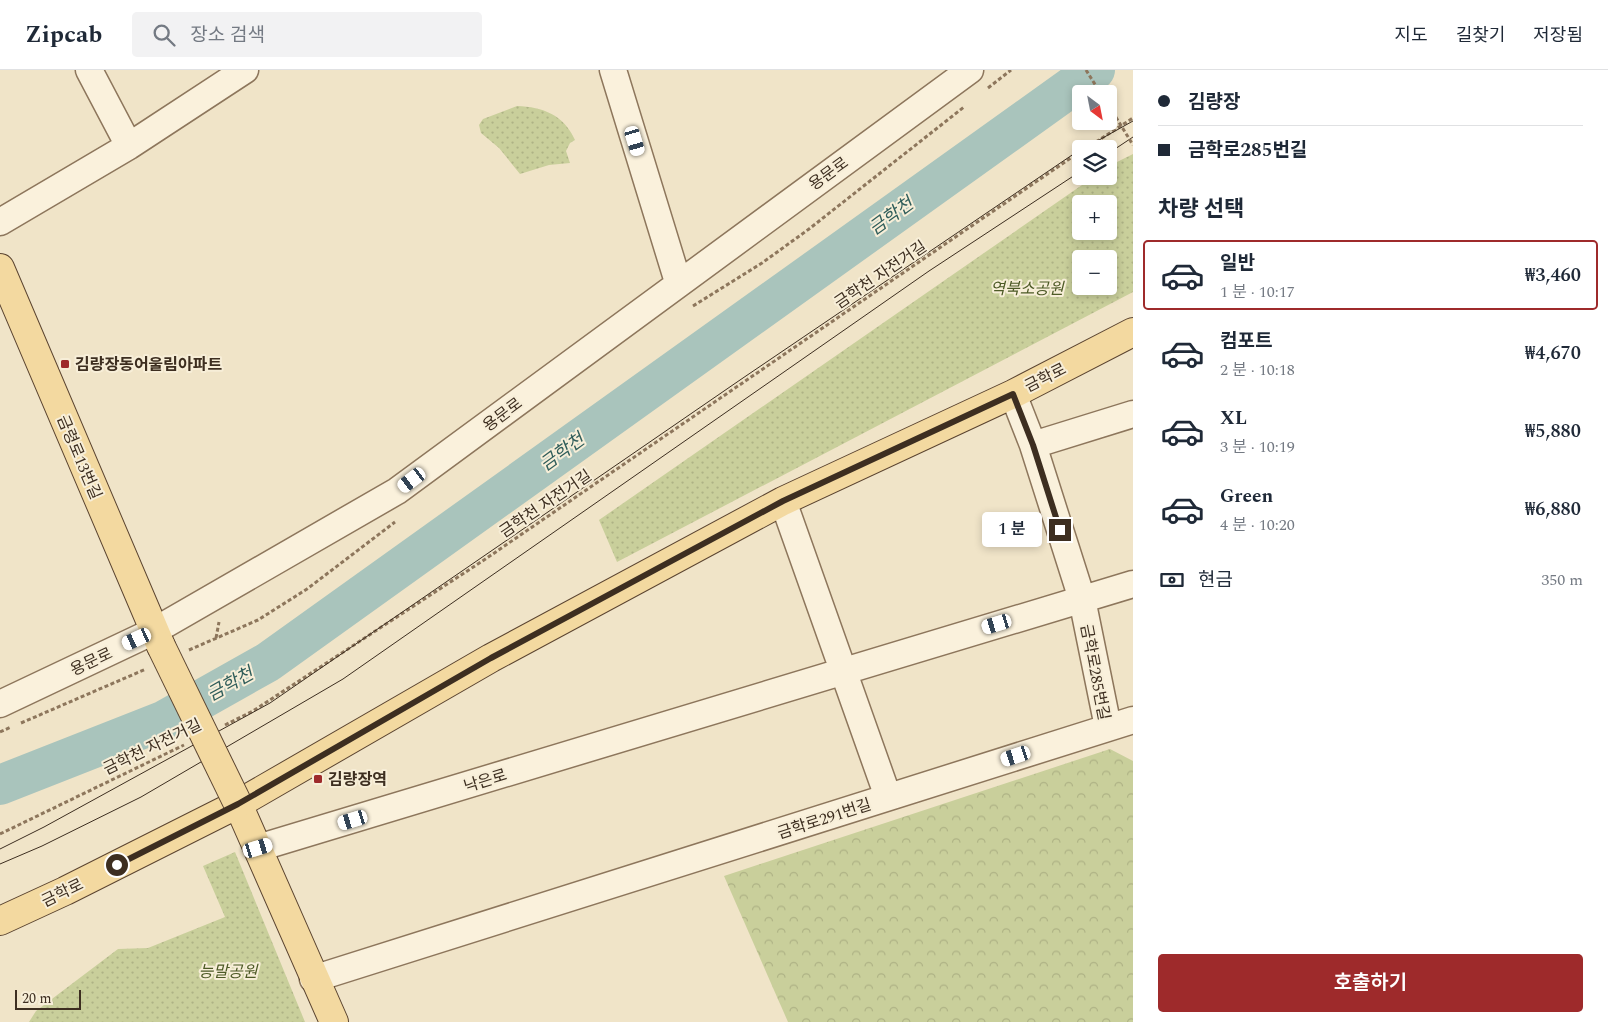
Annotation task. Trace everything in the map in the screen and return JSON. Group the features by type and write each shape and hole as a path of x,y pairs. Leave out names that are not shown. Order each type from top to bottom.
{"main road":[{"name":"금령로13번길","path":"0,268 158,639 238,804"},
{"name":"금학로","path":"0,921 65,891 238,804 491,658 783,501 1013,394 1133,332"},
{"path":"238,804 313,980 334,1022"}],"street":[{"path":"89,70 129,146"},
{"path":"0,222 129,146 245,70"},
{"path":"613,70 678,282"},
{"name":"용문로","path":"0,704 158,639 397,492 678,282 968,71"},
{"name":"금학로285번길","path":"888,797 1108,727 1082,599 1033,445 1013,394"},
{"path":"1033,445 1133,414"},
{"name":"금학로291번길","path":"313,980 888,797 845,670 783,501"},
{"path":"845,670 1133,584"},
{"name":"낙은로","path":"258,848 845,670"},
{"path":"1108,727 1133,720"},
{"path":"1108,727 1133,739"}],"path":[{"path":"1086,70 1095,85"},
{"path":"1099,140 1133,118"},
{"path":"1118,121 1133,145"},
{"name":"금학천 자전거길","path":"218,728 253,711 484,560 1072,157"},
{"name":"금학천 자전거길","path":"0,834 192,741"}],"green space":[{"path":"517,106 535,108 552,114 565,124 575,140 570,143 566,151 570,163 549,165 520,174 499,148 481,133 479,125 483,119"},
{"name":"역북소공원","path":"1133,154 1133,292 617,562 599,520 1082,185 1117,185 1117,162"},
{"path":"1110,749 1133,761 1133,1022 788,1022 724,876"},
{"name":"능말공원","path":"235,852 305,1022 29,1022 36,1011 118,949 148,948 225,917 203,866"}],"waterway":[{"name":"금학천","path":"0,785 165,720 268,662 1095,70"}],"tram line":[{"path":"1099,140 1133,121"},
{"path":"1117,148 1133,137"},
{"path":"0,849 44,827 270,703 740,380 1072,155"},
{"path":"0,864 42,846 141,797 343,679 929,271 1072,177"}],"place":[{"name":"김량장동어울림아파트","path":"65,364"},
{"name":"김량장역","path":"318,779"}],"route":[{"path":"117,865 238,804 491,658 783,501 1013,394 1033,445 1060,530"}]}
